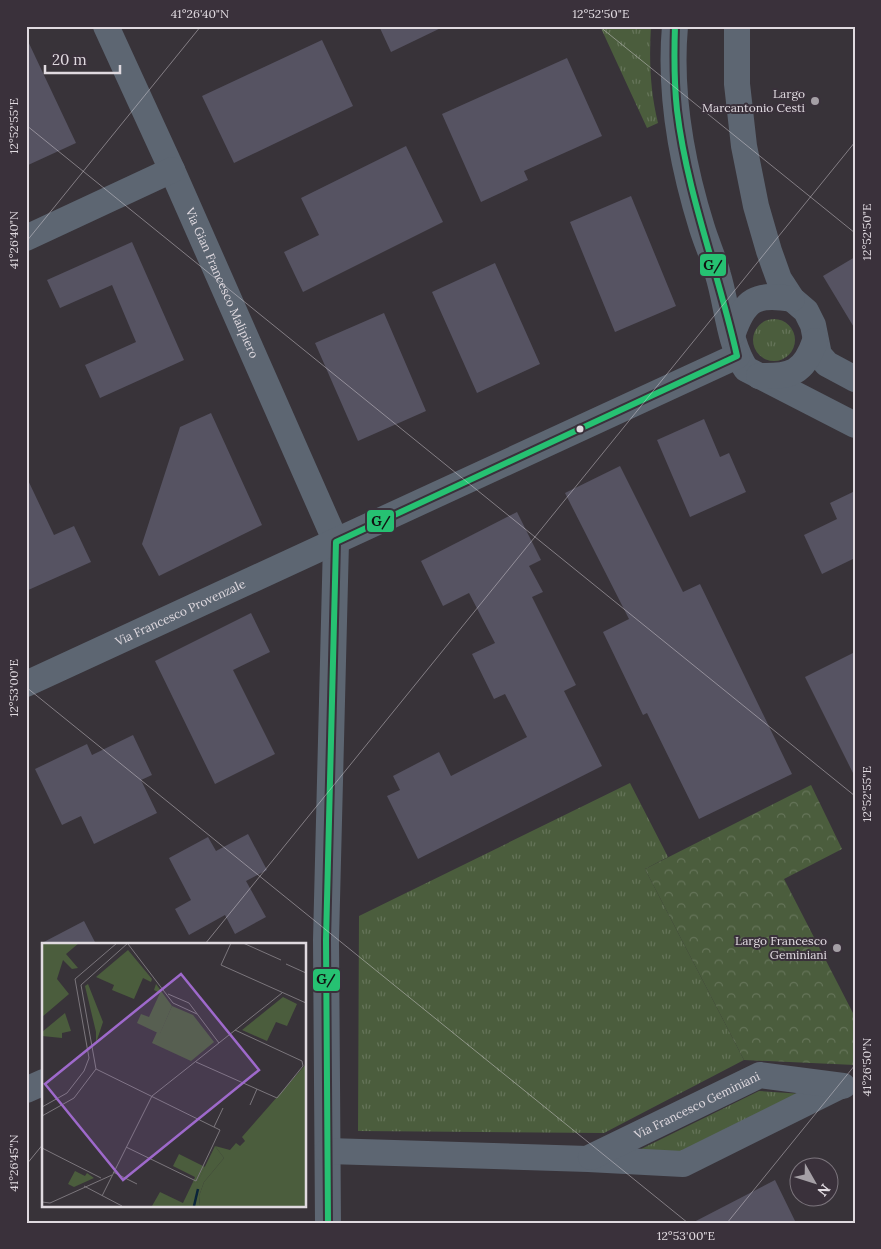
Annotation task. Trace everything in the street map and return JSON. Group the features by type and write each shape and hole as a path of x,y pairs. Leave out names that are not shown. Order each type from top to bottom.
{"street":[{"name":"Via Gian Francesco Malipiero","path":"106,26 172,170 336,542"},
{"path":"675,26 675,103 684,161 702,227 718,274 735,344 746,369 855,425"},
{"path":"737,26 738,84 742,128 756,206 779,279 792,300 806,310 813,325 819,355 827,364 855,379"},
{"path":"26,238 172,170"},
{"path":"735,344 740,312 752,301 770,295 792,300"},
{"path":"759,376 783,377 798,370 809,358 815,341"},
{"name":"Via Francesco Provenzale","path":"26,684 336,542 735,344"},
{"path":"328,1223 328,1151 316,946 336,542"},
{"name":"Via Francesco Geminiani","path":"588,1159 760,1075 848,1086"},
{"path":"26,1090 42,1083"},
{"name":"Via Francesco Geminiani","path":"328,1151 684,1164 848,1086"}],"green space":[{"path":"600,26 651,26 651,75 658,123 647,128"},
{"path":"774,319 789,325 795,340 789,355 774,361 759,355 753,340 759,325"},
{"path":"630,783 668,857 645,869 744,1060 604,1133 358,1131 359,916"},
{"path":"811,785 842,849 784,879 855,1017 855,1065 744,1060 645,869"},
{"path":"759,1091 803,1094 681,1154 637,1151"}],"building":[{"path":"379,26 445,26 391,52"},
{"path":"26,37 76,143 26,166"},
{"path":"322,40 353,106 234,163 202,96"},
{"path":"567,58 602,136 524,171 528,180 481,202 442,114"},
{"path":"406,146 443,222 303,292 284,252 319,235 301,198"},
{"path":"631,196 676,306 615,332 570,222"},
{"path":"132,242 184,360 100,398 85,365 136,342 112,285 60,308 47,280"},
{"path":"855,257 855,329 823,276"},
{"path":"495,263 540,364 477,393 432,292"},
{"path":"384,313 426,411 358,441 315,343"},
{"path":"211,413 262,525 159,576 142,544 180,427"},
{"path":"704,419 720,457 729,453 746,492 690,517 657,440"},
{"path":"620,466 683,592 700,584 792,774 699,819 647,713 643,715 603,632 629,619 565,493"},
{"path":"26,476 54,535 74,526 91,562 26,591"},
{"path":"855,491 855,558 822,574 804,535 837,519 830,503"},
{"path":"517,512 541,560 529,566 543,592 532,597 576,685 564,691 602,766 418,859 387,796 400,790 393,776 439,752 451,776 527,737 505,694 494,699 472,654 495,643 469,593 443,606 421,561"},
{"path":"251,613 270,652 233,670 275,754 215,784 155,661"},
{"path":"855,652 855,777 805,677"},
{"path":"133,735 152,775 141,780 157,813 94,844 81,816 62,825 35,769 87,744 92,755"},
{"path":"248,834 267,870 246,881 266,917 235,934 225,915 189,935 175,909 191,900 169,858 208,837 216,851"},
{"path":"84,921 95,943 42,943 40,944"},
{"path":"775,1180 796,1223 692,1223"}],"transit line":[{"name":"G/","path":"328,1223 326,940 336,542 737,356 688,172 682,141 675,89 675,26"}],"place":[{"name":"Largo Marcantonio Cesti","path":"815,101"},
{"name":"Largo Francesco Geminiani","path":"837,948"}]}
